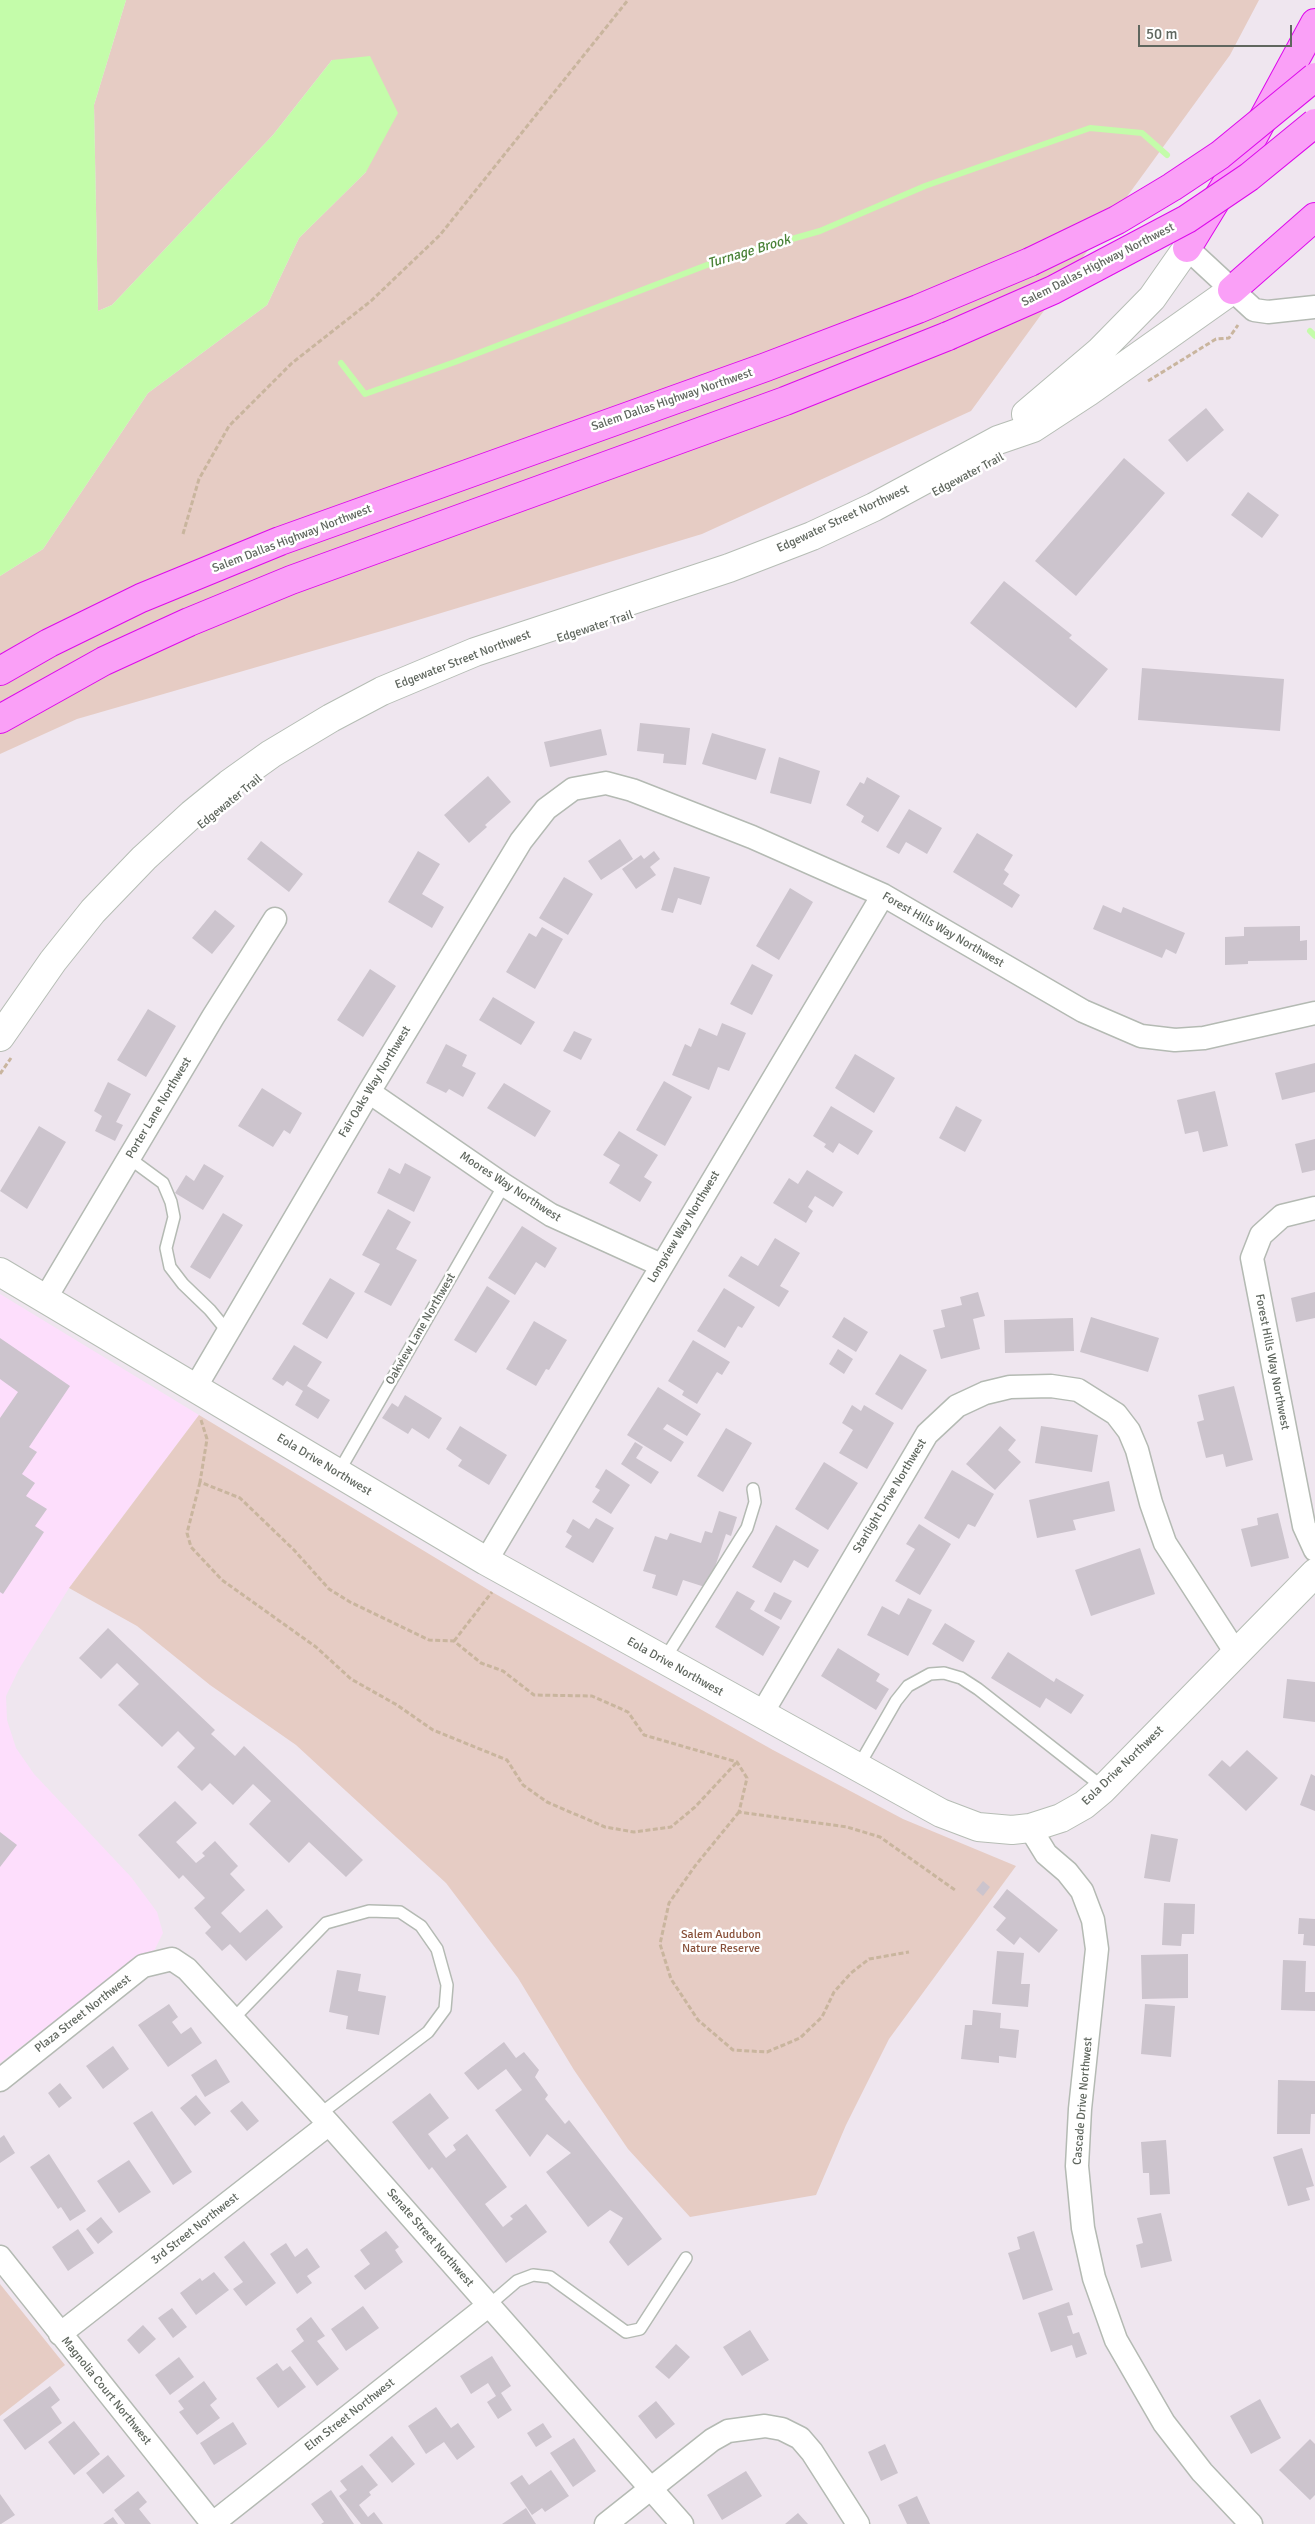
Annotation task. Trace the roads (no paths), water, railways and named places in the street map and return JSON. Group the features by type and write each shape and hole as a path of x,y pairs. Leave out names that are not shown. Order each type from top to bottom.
{"highway":[{"path":"1187,248 1239,163 1315,23"},
{"name":"Salem Dallas Highway Northwest","path":"0,671 48,643 141,598 280,542 766,367 918,309 1030,262 1117,220 1172,187 1220,155 1315,77"},
{"name":"Salem Dallas Highway Northwest","path":"0,719 104,661 189,622 291,580 776,404 948,336 1052,290 1187,219 1249,177 1315,123"},
{"path":"1232,290 1315,217"}],"main road":[{"name":"Edgewater Street Northwest","path":"998,440 1099,352 1152,298 1187,248"},
{"name":"Edgewater Street Northwest","path":"7,1045 53,961 82,925 144,858 229,784 272,754 331,718 382,691 475,652 729,568 781,548 874,507 998,440 1033,428 1096,387 1232,290"},
{"name":"Eola Drive Northwest","path":"0,1272 486,1561 960,1822 994,1830 1030,1828 1073,1813 1104,1788 1315,1574"}],"street":[{"path":"1187,248 1254,310 1268,312 1315,307"},
{"name":"Forest Hills Way Northwest","path":"573,789 606,783 632,790 752,837 883,895 1083,1011 1142,1036 1175,1040 1204,1038 1315,1013"},
{"name":"Fair Oaks Way Northwest","path":"195,1388 369,1092 521,841 546,810 573,789"},
{"name":"Longview Way Northwest","path":"486,1561 883,895"},
{"name":"Porter Lane Northwest","path":"45,1299 275,919"},
{"name":"Moores Way Northwest","path":"369,1092 504,1185 575,1227 661,1265"},
{"name":"Forest Hills Way Northwest","path":"1315,1208 1282,1216 1261,1235 1252,1258 1304,1526 1315,1550"},
{"name":"Starlight Drive Northwest","path":"761,1714 927,1434 957,1406 985,1393 1010,1387 1050,1386 1078,1390 1116,1414 1129,1431 1137,1450 1151,1503 1165,1543 1236,1654"},
{"name":"Cascade Drive Northwest","path":"1030,1828 1046,1854 1067,1872 1082,1891 1093,1920 1097,1949 1080,2109 1077,2166 1083,2228 1094,2278 1116,2340 1164,2424 1242,2521"},
{"name":"Senate Street Northwest","path":"172,1959 187,1969 325,2119 682,2524"},
{"name":"Plaza Street Northwest","path":"0,2080 143,1966 172,1959"},
{"name":"3rd Street Northwest","path":"60,2334 325,2119"},
{"name":"Magnolia Court Northwest","path":"0,2257 212,2524"},
{"name":"Elm Street Northwest","path":"212,2524 489,2305"},
{"path":"606,2524 712,2440 728,2431 765,2426 782,2429 800,2438 812,2452 858,2524"}],"lane":[{"path":"129,1158 163,1183 171,1202 174,1217 166,1248 170,1267 183,1284 210,1310 228,1332"},
{"name":"Oakview Lane Northwest","path":"338,1473 504,1185"},
{"path":"663,1660 747,1528 755,1502 753,1489"},
{"path":"858,1767 891,1709 908,1686 930,1674 944,1673 960,1678 978,1689 1104,1788"},
{"path":"233,2019 326,1923 369,1910 400,1912 421,1926 437,1949 447,1985 445,2009 428,2032 325,2119"},
{"path":"489,2305 517,2282 533,2275 550,2277 626,2332 640,2329 686,2258"}],"waterway":[{"name":"Turnage Brook","path":"341,363 365,394 455,362 725,258 820,231 925,186 1090,128 1142,133 1167,155"},
{"name":"Turnage Brook","path":"1310,331 1315,336"}],"park label":[{"name":"Salem Audubon Nature Reserve","path":"721,1942"}]}
